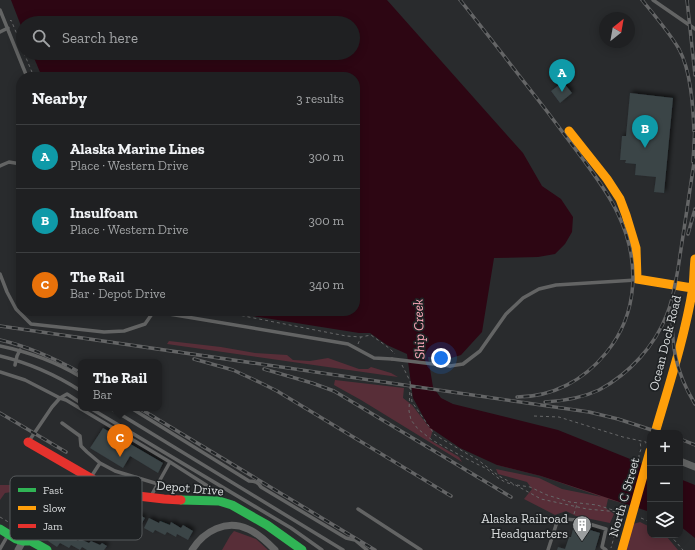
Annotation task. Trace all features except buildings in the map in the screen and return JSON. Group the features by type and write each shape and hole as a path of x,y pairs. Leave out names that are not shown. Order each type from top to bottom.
{"street":[{"path":"569,131 607,179 620,199 636,248 637,279 694,288"},
{"name":"Ocean Dock Road","path":"656,430 676,360 694,288 695,259"},
{"name":"Depot Drive","path":"28,442 87,476"},
{"name":"North C Street","path":"622,550 630,512 646,456"},
{"path":"683,462 695,467"},
{"name":"Depot Drive","path":"142,496 164,499 219,501 232,505 266,525 302,550"},
{"path":"192,550 207,533 229,525 248,529 275,550"},
{"path":"0,529 9,534"},
{"path":"18,550 24,540"},
{"path":"30,540 47,550"}],"lane":[{"path":"653,0 695,29"},
{"path":"0,10 16,49"},
{"path":"0,32 8,28"},
{"path":"20,60 25,72"},
{"path":"0,166 9,162 16,163"},
{"path":"0,274 16,309"},
{"path":"182,316 348,344 374,358 450,366 463,364 480,351 506,314 523,298 539,289 556,285 637,279"},
{"path":"23,316 31,324 104,332 124,331 145,324 149,316"},
{"path":"0,346 20,350 66,368 78,375"},
{"path":"15,365 20,350"},
{"path":"0,356 16,360 46,372 78,388"},
{"path":"0,372 25,380 78,407"},
{"path":"28,442 60,398 67,394 78,401"},
{"path":"85,411 170,462 216,492"},
{"path":"95,411 291,528 322,550"},
{"path":"115,411 343,550"},
{"path":"136,411 249,481 254,481 261,487 346,538 355,540 367,550"},
{"path":"62,423 80,436 81,446 100,464 114,471 131,476"},
{"path":"150,497 170,462"},
{"path":"91,476 100,464"},
{"path":"142,479 158,484"},
{"path":"358,510 421,550"},
{"path":"548,550 557,522 565,519 572,519 606,529 602,547 606,550"},
{"path":"0,549 9,534"}],"path":[{"path":"27,60 32,72"},
{"path":"244,316 346,336 361,337 371,335 391,349 395,355"},
{"path":"356,348 361,337"},
{"path":"402,366 410,381 412,402 435,434 478,460 499,476 541,499 587,509 619,512"},
{"path":"410,381 409,411 411,420 418,429 432,440 487,469 505,482 516,486 530,487 547,495 577,503 589,503 619,512"},
{"path":"534,416 559,417 623,437 646,442 643,454 646,456"},
{"path":"640,441 641,449 639,455 646,456"},
{"path":"572,519 577,503"},
{"path":"610,550 620,516 619,512"},
{"path":"630,512 647,520"},
{"path":"0,517 10,525"},
{"path":"673,538 683,550"}],"shaded area":[{"path":"169,341 221,347 255,353 287,355 293,360 310,361 328,358 359,369 368,369 371,367 391,373 398,377 167,344"},
{"path":"335,380 404,388 403,398 412,405 429,427 433,429 430,440 459,457 462,462 334,385"},
{"path":"489,447 622,503 608,499 606,508 614,514 610,523 576,516 566,511 555,515 524,499 532,489 527,482 498,474 496,469 539,478 562,489 602,497 541,476 497,465"},
{"path":"0,485 10,485 10,492 5,493 0,500"},
{"path":"640,522 647,526 647,538 668,538 678,550 626,550 633,524"},
{"path":"234,531 256,539 268,550 222,550"}],"water":[{"name":"Ship Creek","path":"11,0 387,0 523,153 542,186 561,199 573,217 572,232 565,244 555,254 538,257 494,258 482,332 461,355 448,359 428,357 433,387 441,398 453,404 558,430 647,466 647,511 541,476 497,465 460,448 429,427 413,398 407,354 387,345 370,333 359,333 253,316 360,316 360,72 40,72 35,60 360,60 360,16 17,16"},
{"path":"683,480 695,485 695,538 683,528"}],"railway":[{"path":"460,0 546,110 602,185 618,214 625,232 633,268 633,286 625,321 617,337 606,353 588,371 567,385 543,394 517,397"},
{"path":"642,0 671,36 683,58 691,89 694,131"},
{"path":"687,0 695,75"},
{"path":"693,162 695,126"},
{"path":"545,402 572,399 599,390 621,376 631,367 656,337 667,314 674,292 695,156"},
{"path":"688,234 695,209"},
{"path":"673,307 672,333 676,357 683,381 695,404"},
{"path":"0,326 589,412 618,419 652,430"},
{"path":"0,340 22,346 42,354 78,371"},
{"path":"194,359 233,370 277,391 451,496"},
{"path":"264,369 334,391 511,497"},
{"path":"144,411 375,550"},
{"path":"0,413 66,452"},
{"path":"683,440 695,445"}],"traffic: fast":[{"path":"181,500 219,501 232,505 267,525 302,550"},
{"path":"0,529 10,535"},
{"path":"20,540 31,541 47,550"}],"traffic: slow":[{"path":"569,131 607,179 620,199 636,248 637,279 692,288"},
{"path":"656,430 686,324 693,287 695,259"},
{"path":"622,550 647,462"}],"traffic: jam":[{"path":"28,442 87,476"},
{"path":"142,496 181,500"}],"place":[{"name":"Alaska Marine Lines","path":"562,92"},
{"name":"Insulfoam","path":"645,148"},
{"name":"The Rail","path":"120,457"},
{"name":"Alaska Railroad Headquarters","path":"582,542"}]}
